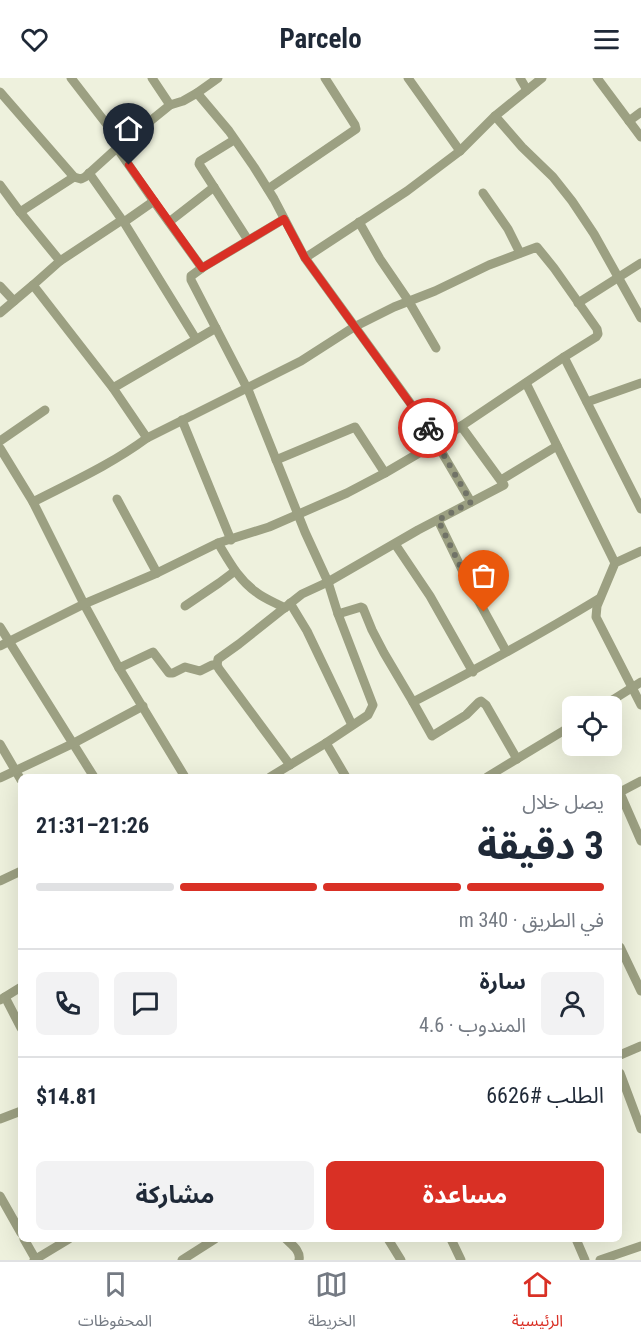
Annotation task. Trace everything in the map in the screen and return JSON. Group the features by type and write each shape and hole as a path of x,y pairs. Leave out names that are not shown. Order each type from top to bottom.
{"street":[{"path":"71,78 119,146 153,201 202,268"},
{"path":"152,78 170,105"},
{"path":"0,92 74,177 81,179 170,105 197,93 205,82 218,78"},
{"path":"268,189 356,129 324,78"},
{"path":"409,78 460,151"},
{"path":"520,78 527,90"},
{"path":"305,258 407,191 460,151 495,116 542,78"},
{"path":"597,78 641,137"},
{"path":"197,93 234,140 268,189 305,258 424,422 471,502"},
{"path":"629,121 641,111"},
{"path":"495,116 553,177 572,201 594,234 641,318"},
{"path":"234,140 200,161 199,164 248,240"},
{"path":"89,173 123,221 196,339"},
{"path":"20,212 74,177"},
{"path":"0,184 60,261"},
{"path":"169,222 214,187"},
{"path":"483,193 508,229 520,253"},
{"path":"0,314 60,261 153,201"},
{"path":"275,774 368,715 373,705 328,582 304,532 247,388 190,280 191,276 202,268 284,219"},
{"path":"359,222 436,348"},
{"path":"0,646 84,604 157,573 218,543 269,527 347,493 385,473 436,443 596,338 597,329 539,247 535,247 489,265 435,291 408,300 354,327 301,361 147,438 131,450 33,502"},
{"path":"578,303 641,263"},
{"path":"33,285 114,388 147,438"},
{"path":"0,286 14,302"},
{"path":"114,388 216,328"},
{"path":"564,357 641,509"},
{"path":"526,382 615,563"},
{"path":"587,402 641,383"},
{"path":"0,441 45,411"},
{"path":"182,420 231,540"},
{"path":"290,765 217,665 218,659 302,594 504,485 461,426"},
{"path":"276,460 355,427 385,473"},
{"path":"501,480 557,446"},
{"path":"0,447 33,502 119,668 183,774"},
{"path":"117,499 157,573"},
{"path":"438,520 466,578 506,651"},
{"path":"218,543 246,584 258,594 288,605 307,631 352,725"},
{"path":"395,544 430,596 473,672"},
{"path":"641,551 615,563 597,606 596,617 637,685 641,705"},
{"path":"185,606 235,571"},
{"path":"413,702 473,672 600,598"},
{"path":"338,614 363,608 384,653 432,736 466,715 481,701 486,705 517,759"},
{"path":"0,627 92,774"},
{"path":"119,668 153,652 169,673 185,667 200,671 217,665"},
{"path":"619,696 637,685"},
{"path":"0,778 74,743 143,706"},
{"path":"492,774 562,731"},
{"path":"326,743 344,774"},
{"path":"0,744 18,775"},
{"path":"622,792 641,780"},
{"path":"622,798 641,841"},
{"path":"0,881 18,872"},
{"path":"622,951 641,991"},
{"path":"18,989 3,998 18,1023"},
{"path":"622,1054 641,1046"},
{"path":"622,1078 641,1129"},
{"path":"0,1119 18,1112"},
{"path":"0,1196 18,1228"},
{"path":"26,1242 36,1260 64,1242"},
{"path":"182,1260 210,1242"},
{"path":"289,1242 298,1251 299,1260"},
{"path":"390,1242 400,1260"},
{"path":"452,1242 461,1260"},
{"path":"577,1242 585,1260"},
{"path":"600,1260 641,1246"}],"way so far":[{"path":"428,428 471,502 438,520 484,612"}],"route":[{"path":"129,165 202,268 284,219 305,258 428,428"}]}
